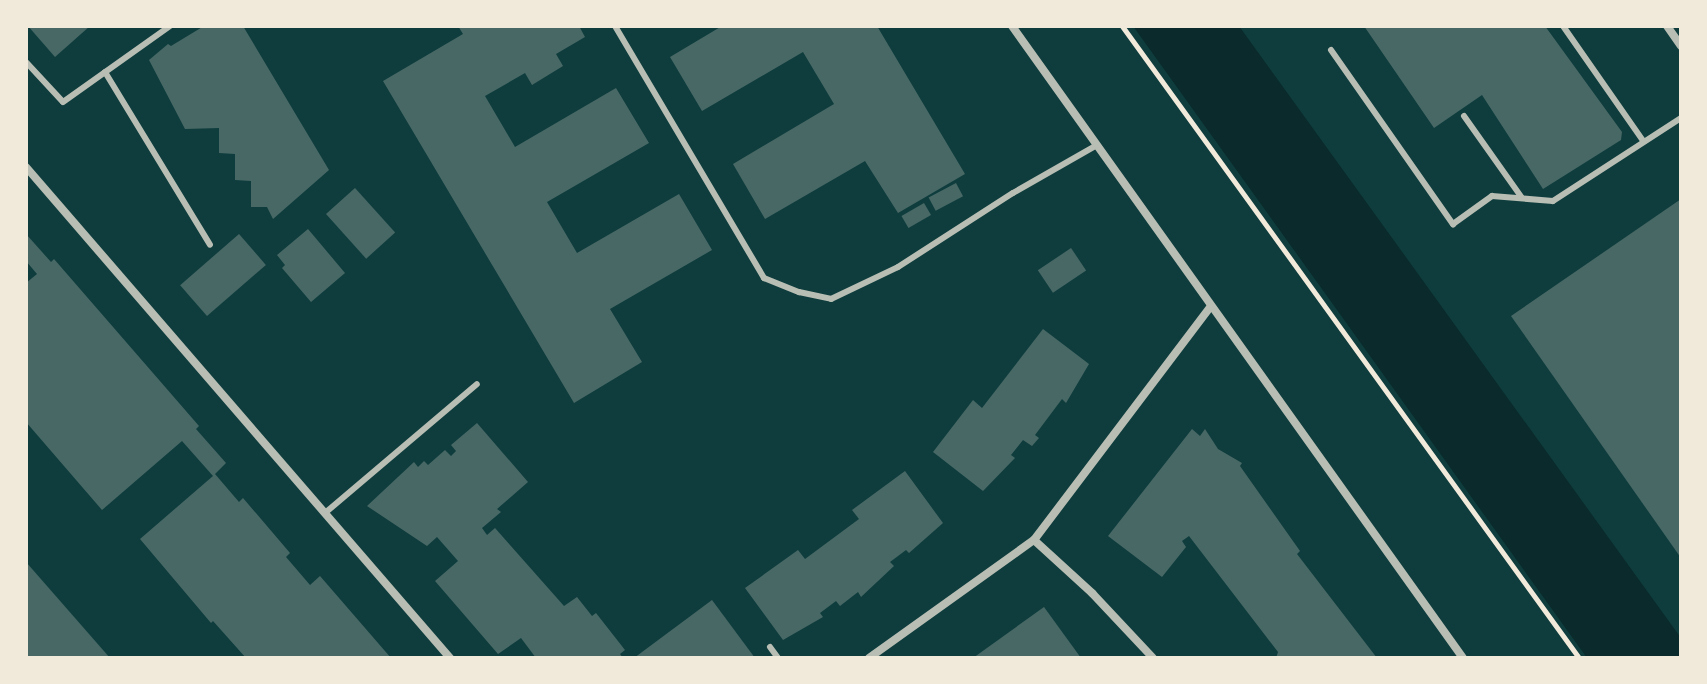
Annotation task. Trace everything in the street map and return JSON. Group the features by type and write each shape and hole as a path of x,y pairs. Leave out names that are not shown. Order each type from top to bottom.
{"street":[{"path":"1012,26 1463,658"},
{"path":"1667,26 1681,46"},
{"path":"26,167 450,658"},
{"path":"869,658 1034,540 1210,307"},
{"path":"1034,540 1092,593 1153,658"}],"lane":[{"path":"26,62 63,102 170,26"},
{"path":"615,26 764,278 799,292 831,299 898,267 1013,193 1097,145"},
{"path":"1563,26 1644,142"},
{"path":"1331,50 1453,224 1492,196 1553,201 1681,118"},
{"path":"105,72 210,245"},
{"path":"1464,116 1522,198"},
{"path":"325,513 477,384"},
{"path":"770,647 778,658"}],"path":[{"path":"1122,26 1579,658"}],"water":[{"path":"1133,26 1239,26 1681,638 1681,658 1587,658"}],"building":[{"path":"28,26 90,26 55,57"},
{"path":"204,26 243,26 329,170 273,219 267,207 251,207 251,181 235,180 235,154 219,153 219,128 185,129 149,60 168,44 171,46"},
{"path":"458,26 579,26 585,37 556,54 563,66 532,85 525,73 485,96 515,147 616,88 649,143 547,202 577,253 679,194 712,250 610,309 642,362 574,403 383,81 463,34"},
{"path":"722,26 877,26 965,174 898,213 865,161 765,219 733,164 834,104 803,52 702,111 670,57"},
{"path":"1364,26 1545,26 1622,132 1621,140 1543,189 1482,95 1434,128"},
{"path":"956,183 963,196 936,211 929,198"},
{"path":"355,188 395,233 366,259 326,214"},
{"path":"1681,199 1681,558 1511,316"},
{"path":"924,203 931,215 908,228 901,216"},
{"path":"308,229 345,273 311,302 282,268 285,265 277,255"},
{"path":"26,234 51,262 54,259 199,426 196,429 226,463 215,474 239,502 243,498 290,553 286,557 310,585 320,576 391,658 246,658 213,621 211,623 140,539 213,476 182,441 102,510 26,422 26,283 37,274 26,261"},
{"path":"239,234 266,265 207,316 180,285"},
{"path":"1071,248 1086,270 1053,293 1038,270"},
{"path":"1043,329 1089,364 1066,403 1062,399 1035,435 1039,438 1032,446 1023,440 1011,455 1015,458 983,491 933,452 973,400 982,408"},
{"path":"477,423 528,482 497,509 501,512 482,528 487,535 495,528 564,606 577,597 592,616 596,613 625,650 620,654 623,658 536,658 521,638 498,654 435,581 458,561 437,537 427,546 367,506 414,462 418,467 424,461 428,465 445,450 451,456 456,451 451,445"},
{"path":"1192,429 1200,436 1205,429 1218,449 1242,463 1240,466 1300,551 1297,554 1377,658 1276,658 1278,652 1189,536 1182,541 1186,547 1162,577 1108,536"},
{"path":"905,471 943,523 909,553 906,550 890,562 894,566 861,597 858,592 840,606 836,601 820,613 823,617 783,640 745,588 798,550 805,559 859,519 852,510"},
{"path":"26,562 110,658 26,658"},
{"path":"712,600 755,658 634,658"},
{"path":"1044,607 1081,658 973,658"}]}
